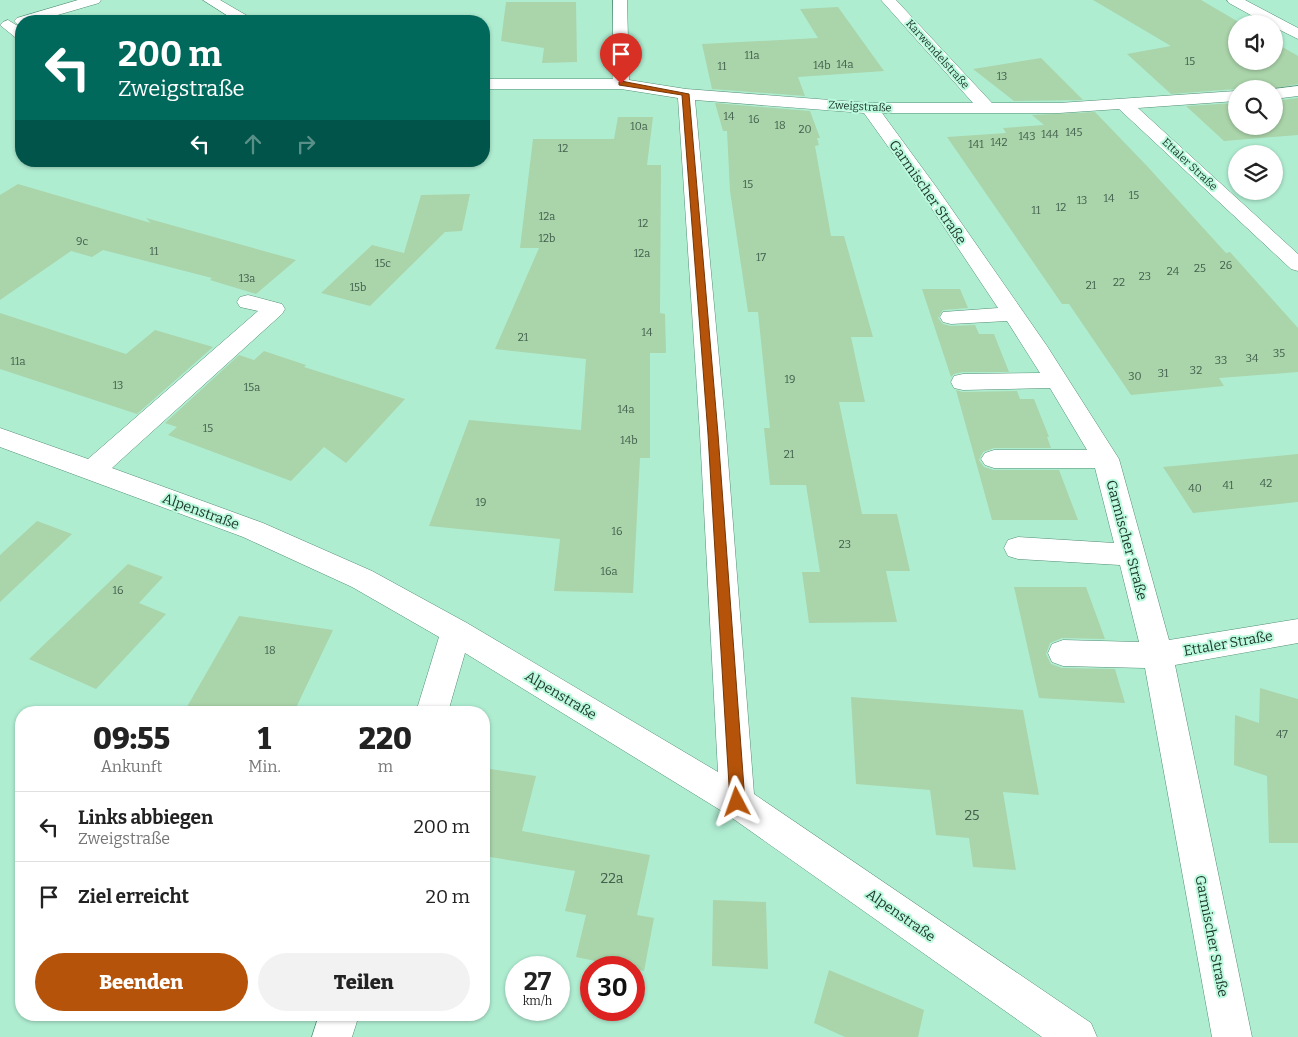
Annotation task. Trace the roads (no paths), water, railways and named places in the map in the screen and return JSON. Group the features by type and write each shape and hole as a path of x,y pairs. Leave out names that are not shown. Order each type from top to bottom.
{"street":[{"path":"43,15 94,0"},
{"path":"210,0 236,15"},
{"path":"620,0 621,84"},
{"name":"Karwendelstraße","path":"888,0 987,108"},
{"path":"1234,0 1298,34"},
{"name":"Zweigstraße","path":"490,84 621,84 686,94 868,108 1059,108 1228,97"},
{"path":"1283,93 1298,91"},
{"path":"686,94 713,434 737,802"},
{"name":"Ettaler Straße","path":"1124,104 1298,265"},
{"name":"Garmischer Straße","path":"868,108 930,192 1014,314 1106,459 1158,655 1232,1037"},
{"path":"92,471 274,309 248,302"},
{"path":"951,317 1014,314"},
{"path":"963,382 1057,380"},
{"name":"Alpenstraße","path":"0,437 253,530 362,580 456,632 737,802 1077,1037"},
{"path":"994,460 1106,459"},
{"path":"1018,548 1131,555"},
{"name":"Ettaler Straße","path":"1063,653 1158,655 1298,631"},
{"path":"434,706 456,632"},
{"path":"332,1037 337,1021"}]}
